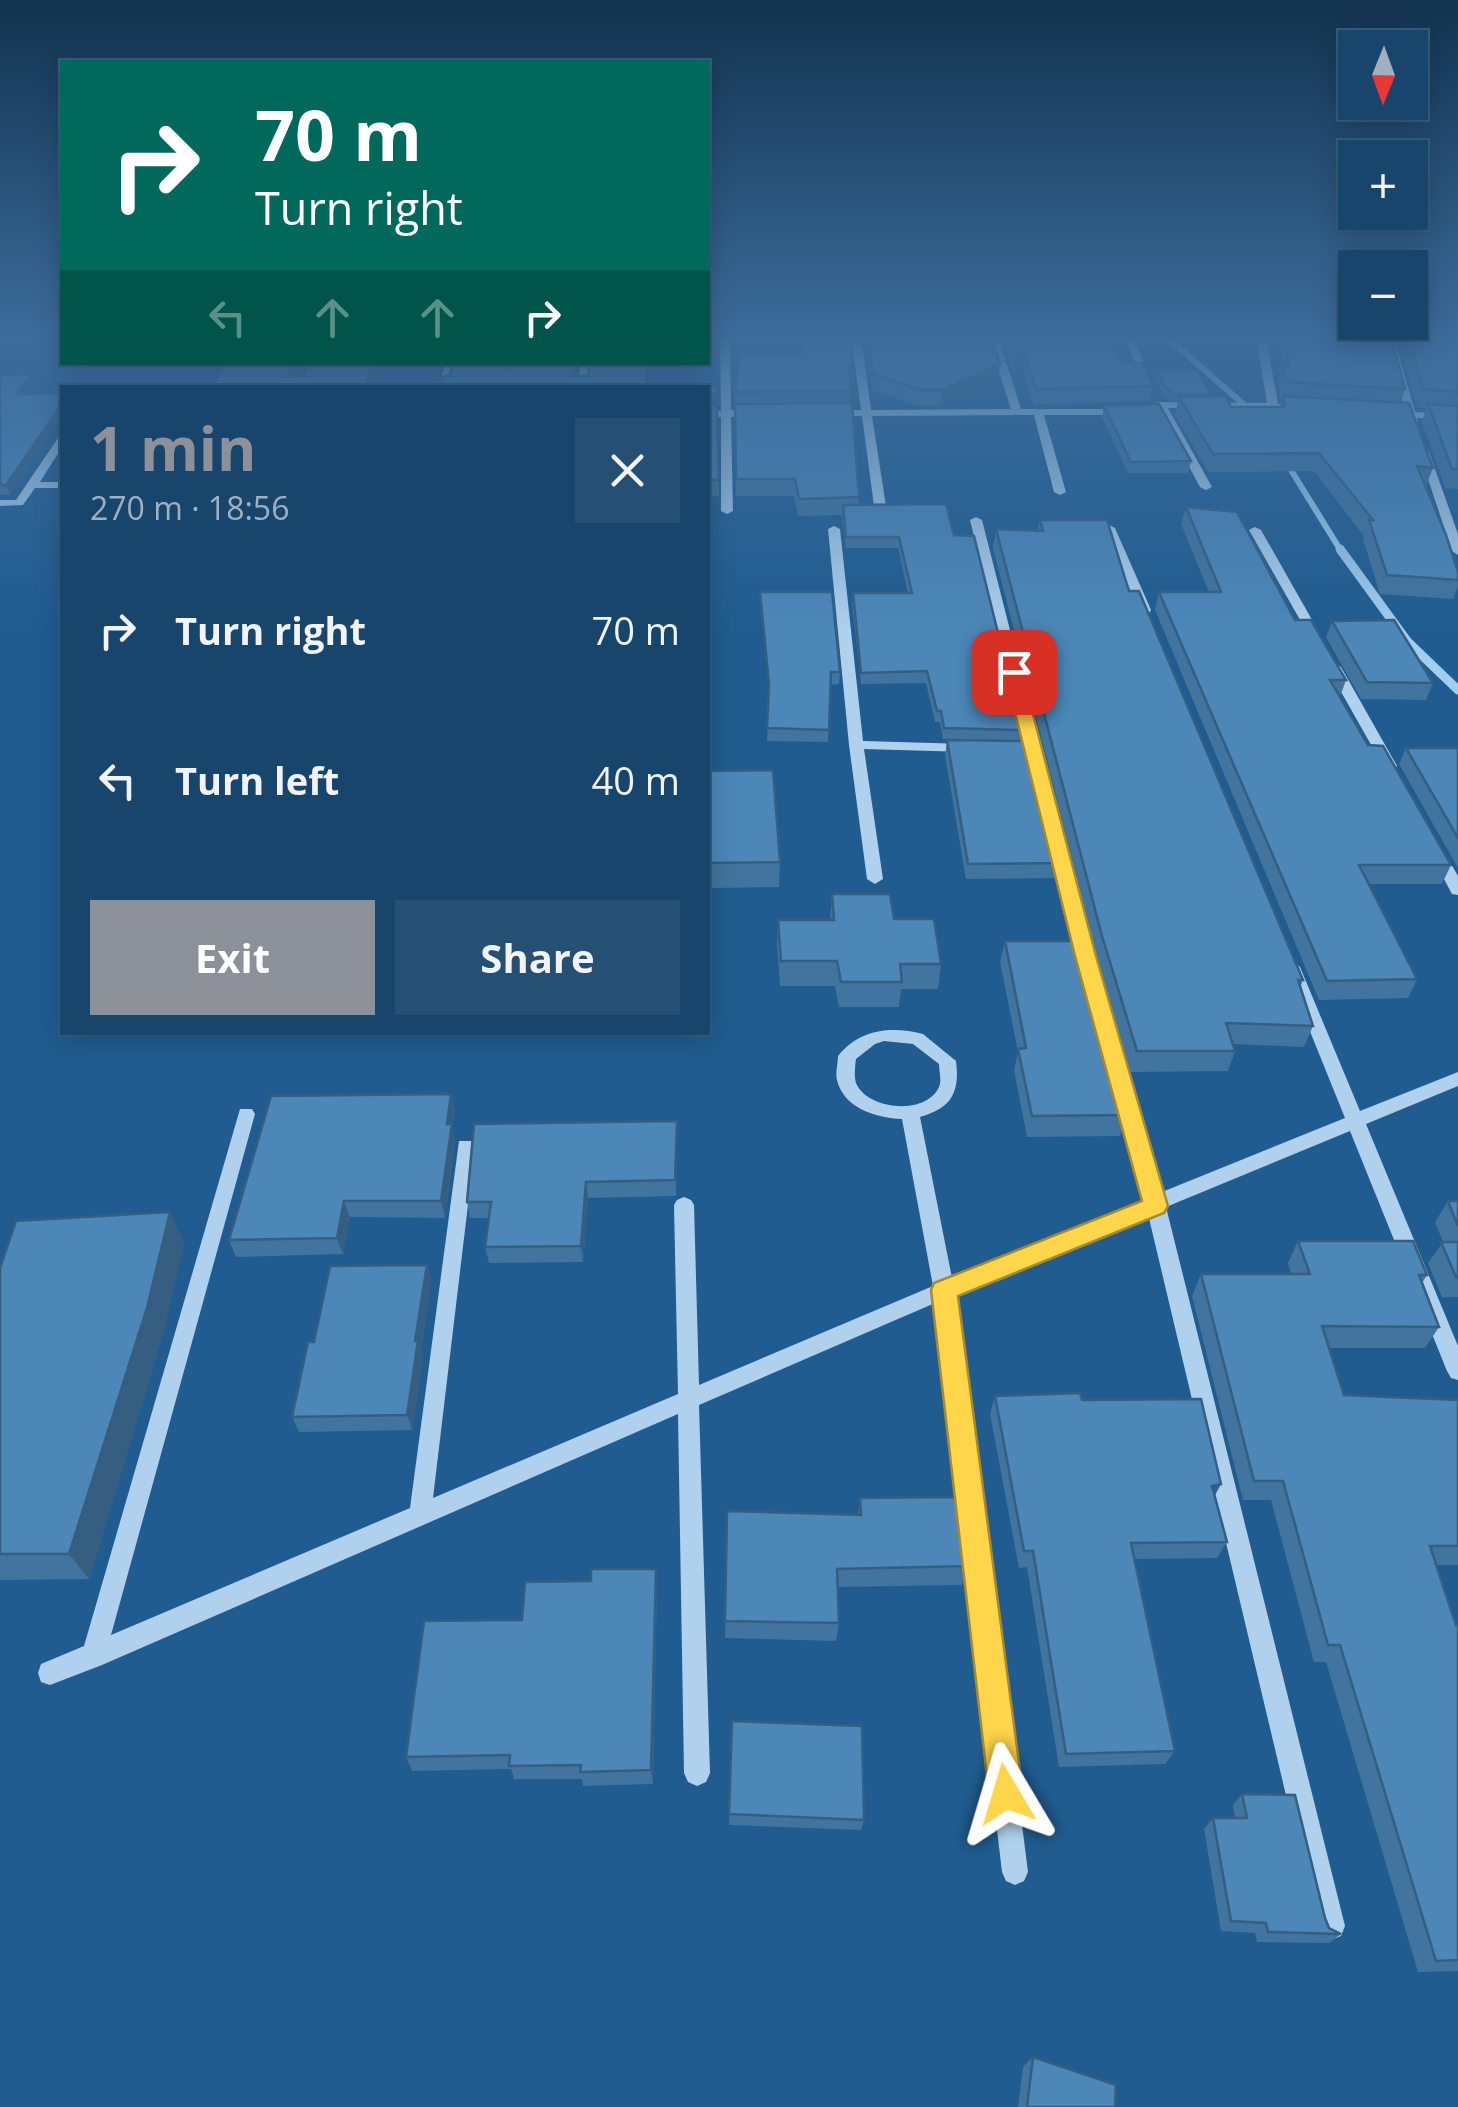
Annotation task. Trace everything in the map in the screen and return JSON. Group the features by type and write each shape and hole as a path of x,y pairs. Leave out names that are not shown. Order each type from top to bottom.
{"street":[{"path":"727,512 728,435"},
{"path":"870,435 880,506"},
{"path":"1044,435 1060,492"},
{"path":"1179,435 1206,487"},
{"path":"0,502 19,502 60,443"},
{"path":"1421,446 1458,551"},
{"path":"32,485 60,486"},
{"path":"1438,493 1458,495"},
{"path":"976,520 1024,749 1156,1206 1331,1926"},
{"path":"1110,528 1154,631"},
{"path":"834,529 856,745 876,879"},
{"path":"1255,530 1403,789"},
{"path":"856,745 982,748"},
{"path":"1385,756 1403,756"},
{"path":"1430,840 1458,890"},
{"path":"1288,954 1458,1371"},
{"path":"900,1035 917,1038 940,1052 951,1072 946,1094 936,1105 910,1114 888,1113 854,1095 843,1069 856,1046 869,1039 900,1035"},
{"path":"50,1673 944,1290 1458,1079"},
{"path":"93,1656 246,1114"},
{"path":"910,1114 944,1290 1015,1872"},
{"path":"420,1515 466,1146"},
{"path":"684,1205 696,1773"}],"building":[{"path":"0,435 40,435 6,485 0,485"},
{"path":"710,435 718,435 719,480 710,480"},
{"path":"735,435 854,435 859,497 799,499 795,479 736,479"},
{"path":"1118,435 1177,435 1191,461 1131,462"},
{"path":"1202,435 1421,435 1433,468 1417,466 1446,535 1458,580 1387,575 1369,520 1373,520 1319,453 1213,454"},
{"path":"1440,435 1458,435 1458,469 1452,469"},
{"path":"946,504 954,535 974,536 1022,730 944,728 927,671 861,673 853,593 912,593 899,537 846,537 843,505"},
{"path":"1186,507 1237,512 1295,620 1311,620 1346,680 1330,680 1368,745 1383,746 1451,865 1359,865 1417,979 1327,981 1159,592 1221,592"},
{"path":"1040,520 1107,520 1129,591 1139,591 1303,980 1298,980 1313,1026 1226,1023 1235,1051 1137,1051 1102,936 996,529 1043,531"},
{"path":"760,592 832,592 840,672 831,672 829,730 767,728 769,684"},
{"path":"1394,620 1433,683 1367,682 1332,621"},
{"path":"947,740 1027,741 1057,863 968,864"},
{"path":"1406,748 1458,748 1458,838"},
{"path":"773,770 780,862 710,863 710,771"},
{"path":"832,894 890,894 894,919 934,919 941,964 900,964 902,982 841,982 837,961 781,961 778,920 834,920"},
{"path":"1005,941 1080,941 1127,1115 1032,1116 1018,1049 1026,1048"},
{"path":"451,1094 447,1124 452,1124 441,1201 344,1201 337,1238 229,1240 271,1096"},
{"path":"677,1121 675,1180 586,1182 581,1246 485,1247 491,1202 467,1202 474,1124"},
{"path":"1448,1201 1458,1201 1458,1226"},
{"path":"170,1212 147,1308 69,1554 0,1554 0,1268 16,1221"},
{"path":"1298,1241 1413,1241 1427,1275 1419,1275 1439,1327 1322,1326 1344,1395 1458,1400 1458,1546 1430,1546 1458,1625 1458,1960 1436,1961 1340,1645 1328,1645 1283,1481 1254,1481 1201,1274 1310,1274"},
{"path":"1441,1242 1458,1242 1458,1277 1456,1277"},
{"path":"427,1265 407,1415 292,1417 308,1342 314,1342 330,1266"},
{"path":"1080,1393 1082,1400 1201,1399 1221,1484 1212,1486 1227,1542 1131,1543 1175,1751 1066,1754 1033,1551 1024,1551 995,1396"},
{"path":"958,1497 967,1566 837,1569 839,1623 725,1621 727,1511 861,1515 860,1498"},
{"path":"591,1569 656,1569 651,1770 580,1772 581,1765 509,1766 510,1755 406,1757 424,1621 522,1620 525,1582 591,1581"},
{"path":"732,1721 862,1726 864,1820 729,1814"},
{"path":"1242,1794 1295,1795 1325,1918 1329,1928 1341,1934 1268,1932 1266,1923 1231,1921 1213,1818 1247,1818"},
{"path":"1033,2057 1116,2085 1115,2107 1027,2107"}],"waterway":[{"path":"1286,462 1341,551"},
{"path":"1340,549 1407,641 1458,690"}],"route":[{"path":"1006,1794 944,1290 1156,1206 1085,956 1014,672"}]}
